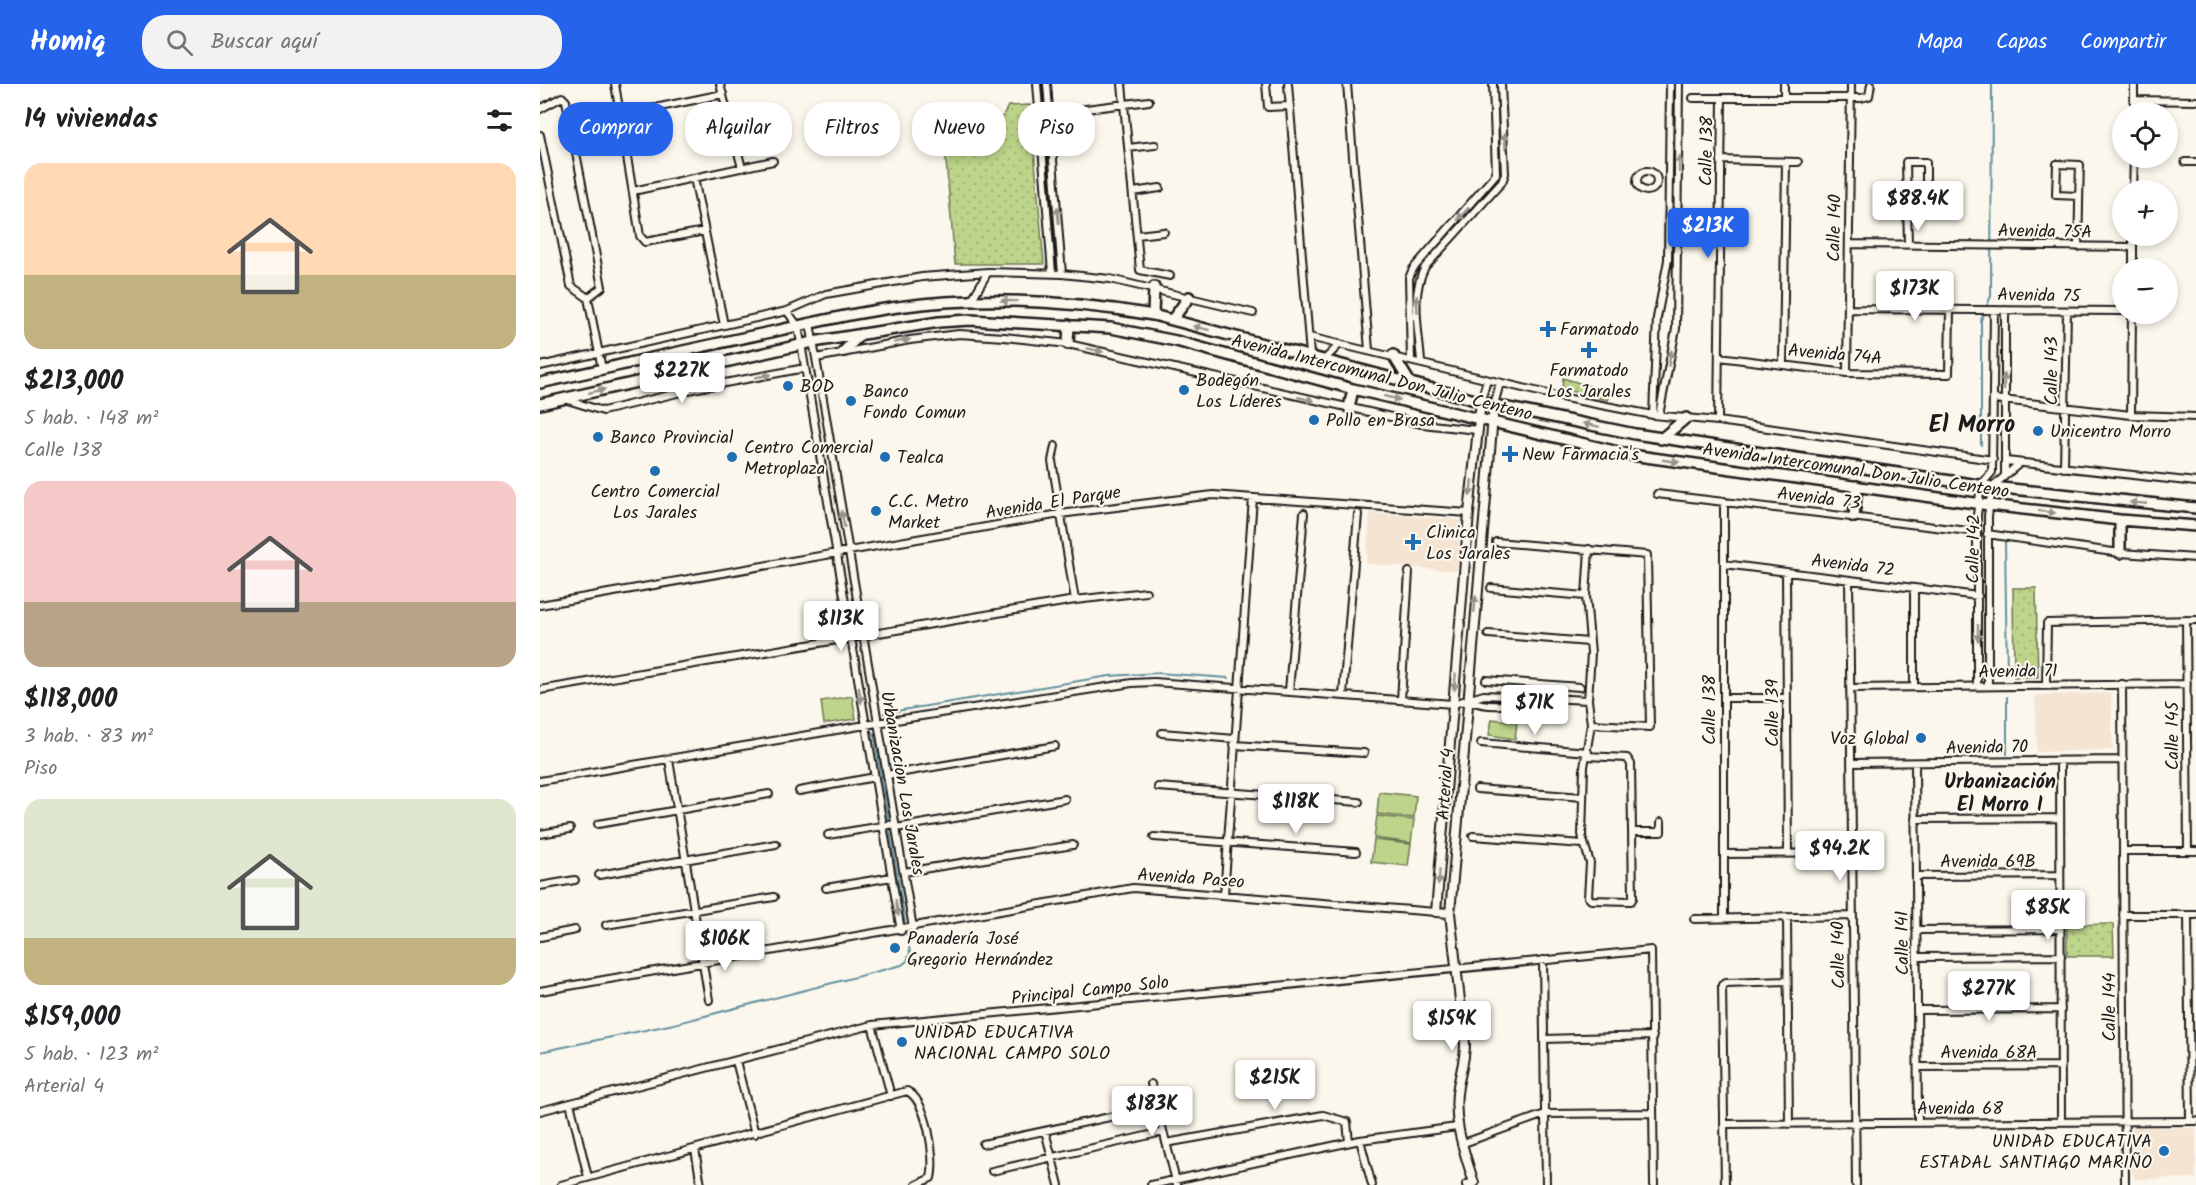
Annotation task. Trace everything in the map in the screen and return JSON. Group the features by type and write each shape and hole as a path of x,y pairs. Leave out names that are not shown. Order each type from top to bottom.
{"main road":[{"path":"1153,315 1154,287"},
{"path":"1172,320 1190,297"},
{"name":"Avenida Intercomunal Don Julio Centeno","path":"540,383 810,323 904,306 971,301 1048,302 1103,306 1153,315 1494,405 1661,439 1992,487 2196,508"},
{"name":"Avenida Intercomunal Don Julio Centeno","path":"540,404 861,333 970,320 1111,328 1176,341 1353,389 1631,455 1989,505 2196,526"},
{"path":"1068,344 1069,325"},
{"path":"844,351 861,333"},
{"path":"1392,355 1409,381"},
{"path":"1349,408 1353,389"},
{"path":"1661,439 1686,418"},
{"path":"1854,517 1857,486"},
{"path":"2120,520 2120,553"}],"street":[{"path":"615,84 618,102"},
{"path":"720,84 742,168"},
{"path":"1036,84 1038,102"},
{"path":"1047,84 1048,102"},
{"path":"1122,84 1140,270 1170,276"},
{"path":"1266,84 1268,107 1290,106"},
{"path":"1288,84 1310,355"},
{"path":"1347,84 1368,350"},
{"path":"1411,360 1409,278 1413,269 1496,174 1493,84"},
{"path":"1421,362 1416,296 1420,276 1504,177 1501,84"},
{"path":"1656,415 1657,318 1668,260 1670,84"},
{"path":"1656,415 1676,330 1679,84"},
{"path":"1784,84 1784,98"},
{"name":"Calle 140","path":"1847,373 1851,84"},
{"path":"1693,99 1850,98 1869,96 1870,84"},
{"path":"2134,84 2134,100 2196,101"},
{"path":"673,104 723,94"},
{"path":"540,109 562,97 566,101 602,287 588,298"},
{"name":"Calle 138","path":"1718,421 1722,98"},
{"path":"1095,108 1149,101"},
{"path":"540,135 571,286 588,298 602,369"},
{"path":"1128,148 1155,145"},
{"path":"627,156 640,236 645,242 705,231"},
{"path":"1043,156 1052,273"},
{"path":"1053,156 1062,274"},
{"path":"1721,160 1798,162"},
{"path":"633,191 772,161"},
{"path":"1782,364 1786,162"},
{"path":"1907,190 1926,189 1926,162 1906,162 1908,244"},
{"path":"2185,162 2196,162"},
{"path":"2078,247 2079,196 2079,165 2058,164 2056,195 2079,196"},
{"path":"1496,174 1504,177"},
{"path":"694,178 724,324"},
{"path":"1657,181 1679,185"},
{"path":"1132,192 1160,188"},
{"path":"1137,235 1164,232"},
{"name":"Avenida 75A","path":"1849,244 2133,248"},
{"path":"2133,248 2133,258"},
{"path":"971,301 988,272"},
{"name":"Avenida Intercomunal Don Julio Centeno","path":"787,311 826,294 922,277 988,272 1052,273 1154,287 1254,313"},
{"path":"1662,293 1677,295"},
{"name":"Avenida 75","path":"1848,309 2112,311"},
{"name":"Avenida 74A","path":"1719,357 1847,373 1949,375 1950,310"},
{"name":"Calle 142","path":"1977,686 1978,503 1981,485 1992,472 1993,460 1992,310"},
{"path":"2005,310 2005,474"},
{"path":"540,366 787,311 798,326"},
{"name":"Calle 143","path":"2064,468 2067,311"},
{"name":"Urbanizacion Los Jarales","path":"810,323 887,776 892,877 908,929"},
{"path":"2132,324 2132,415"},
{"name":"Urbanizacion Los Jarales","path":"798,326 875,777 904,872 908,929"},
{"name":"Avenida Intercomunal Don Julio Centeno","path":"816,358 844,351 959,334 1068,344 1422,424 1477,430"},
{"name":"Avenida Intercomunal Don Julio Centeno","path":"1309,337 1392,355 1500,383 1656,415 1718,421 1993,460"},
{"path":"1325,359 1340,344"},
{"name":"Avenida Intercomunal Don Julio Centeno","path":"564,399 603,411 698,387 805,368"},
{"name":"Arterial 4","path":"1436,912 1469,513 1478,420 1487,380"},
{"name":"Arterial 4","path":"1472,1184 1457,1127 1458,1086 1465,1064 1466,1044 1450,913 1491,423 1500,383"},
{"path":"1994,399 2132,415 2196,417"},
{"path":"1055,446 1052,461 1075,600"},
{"name":"Avenida Intercomunal Don Julio Centeno","path":"2006,461 2196,482"},
{"path":"1992,487 2020,463"},
{"name":"Calle 142","path":"1988,686 1987,534 1992,487"},
{"name":"Avenida 73","path":"1657,494 1977,532"},
{"name":"Avenida El Parque","path":"540,605 1060,514 1184,497 1212,495 1469,513"},
{"path":"1224,895 1253,498"},
{"name":"Calle 138","path":"1724,501 1724,918"},
{"path":"1289,691 1304,513"},
{"path":"1469,513 1483,514"},
{"path":"1343,695 1358,514"},
{"path":"1987,534 2120,553 2196,558"},
{"path":"1496,542 1647,555 1651,725 1649,728 1591,724"},
{"path":"1481,743 1588,754 1627,758 1632,769 1633,832 1630,901 1589,899 1590,863 1583,844 1583,797 1588,754 1591,724 1588,700 1589,642 1586,596 1589,549"},
{"name":"Avenida 72","path":"1724,564 1978,596"},
{"path":"1401,700 1410,572"},
{"name":"Calle 139","path":"1786,572 1788,854"},
{"name":"Calle 140","path":"1849,580 1856,1185"},
{"path":"1491,588 1586,596"},
{"path":"1914,588 1914,687"},
{"path":"540,690 1075,600 1146,592"},
{"name":"Calle 145","path":"2186,620 2188,851"},
{"path":"2046,685 2047,623 2196,620"},
{"path":"1488,634 1589,642"},
{"path":"1486,680 1580,687"},
{"path":"540,782 877,723 1132,683 1154,682 1239,687 1453,704 1484,695 1588,700"},
{"name":"Calle 144","path":"2122,684 2125,1185"},
{"name":"Avenida 71","path":"1850,688 2187,684"},
{"path":"1549,698 1551,685"},
{"path":"1467,700 1483,706 1495,706 1531,697"},
{"path":"1724,698 1787,698"},
{"path":"1162,733 1364,753"},
{"path":"887,776 1055,746"},
{"path":"669,760 709,1000"},
{"name":"Avenida 70","path":"1851,763 2123,760"},
{"path":"2060,761 2061,1122"},
{"name":"Calle 141","path":"1915,763 1918,1123"},
{"path":"799,791 875,777"},
{"path":"1158,787 1359,802"},
{"path":"1477,789 1583,797"},
{"path":"598,824 769,794"},
{"path":"828,835 1065,799"},
{"path":"1915,819 2060,818"},
{"path":"1633,832 1661,832 1661,822"},
{"path":"540,834 570,829"},
{"path":"1473,836 1583,844"},
{"path":"1154,837 1356,852"},
{"path":"599,875 776,844"},
{"path":"904,872 1073,845"},
{"path":"2123,851 2196,851"},
{"path":"1724,854 1852,853"},
{"name":"Avenida 69B","path":"1916,876 2060,875"},
{"path":"826,888 892,877"},
{"path":"540,886 575,880"},
{"name":"Avenida Paseo","path":"540,991 908,929 1133,888 1436,912"},
{"path":"606,925 774,897"},
{"path":"1436,912 1450,913"},
{"path":"2123,915 2196,915"},
{"path":"2188,915 2192,979 2193,1121"},
{"path":"1694,919 1853,916"},
{"path":"1787,917 1789,1124"},
{"path":"1917,930 2061,929"},
{"path":"540,936 575,930"},
{"name":"Principal Campo Solo","path":"540,1111 872,1025 1653,951 1653,1036"},
{"path":"1917,957 2061,956"},
{"path":"1543,960 1546,1185"},
{"path":"1725,1185 1722,985 1787,981"},
{"path":"1917,1010 2061,1009"},
{"path":"872,1025 891,1096"},
{"path":"1544,1039 1653,1036 1654,1185"},
{"path":"736,1061 756,1134"},
{"name":"Avenida 68A","path":"1918,1068 2061,1066"},
{"path":"1151,1083 1176,1182"},
{"path":"561,1185 910,1092 923,1112 927,1124 933,1171 931,1178 916,1185"},
{"path":"570,1103 588,1177"},
{"path":"983,1144 1157,1107"},
{"path":"1461,1144 1545,1114 1653,1113"},
{"path":"1166,1143 1323,1115 1347,1122 1349,1142"},
{"name":"Avenida 68","path":"1725,1124 2193,1121"},
{"path":"1151,1185 1176,1182 1349,1142 1457,1127"},
{"path":"1045,1131 1059,1185"},
{"path":"992,1171 1164,1132"},
{"path":"1360,1140 1372,1185"},
{"path":"695,1149 701,1185"}],"shaded area":[{"name":"Clinica Los Jarales","path":"1370,513 1461,520 1457,571 1366,564"},
{"path":"2111,693 2113,750 2037,752 2035,695"},
{"name":"UNIDAD EDUCATIVA ESTADAL SANTIAGO MARIÑO","path":"2132,1127 2196,1128 2196,1178 2135,1179 2132,1173"}],"green space":[{"path":"1008,106 1018,106 1018,156 1034,156 1044,264 955,264 946,156 1006,156 1006,110"},
{"path":"1563,378 1609,392 1608,400 1562,389"},
{"path":"2013,588 2036,588 2038,677 2014,677"},
{"path":"852,696 856,719 824,724 821,701"},
{"path":"1492,719 1517,722 1515,739 1489,735"},
{"path":"1379,792 1416,796 1414,818 1377,814"},
{"path":"1377,816 1414,820 1411,843 1374,838"},
{"path":"1374,840 1411,844 1408,866 1371,862"},
{"path":"2113,924 2114,956 2067,956 2067,925"}],"waterway":[{"path":"1981,445 1981,320 1991,296 1992,84"},
{"path":"2005,541 2007,675"},
{"path":"884,713 1109,676 1158,673 1228,678"},
{"path":"2007,697 2007,754"},
{"path":"540,1052 674,1024 902,965 907,961 910,953 874,733"}],"place":[{"name":"Farmatodo","path":"1548,329"},
{"name":"Farmatodo Los Jarales","path":"1589,350"},
{"name":"BOD","path":"788,386"},
{"name":"Bodegón Los Líderes","path":"1184,390"},
{"name":"Banco Fondo Comun","path":"851,401"},
{"name":"Pollo en Brasa","path":"1314,420"},
{"name":"Unicentro Morro","path":"2038,431"},
{"name":"Banco Provincial","path":"598,437"},
{"name":"New Farmacia's","path":"1510,454"},
{"name":"Centro Comercial Metroplaza","path":"732,457"},
{"name":"Tealca","path":"885,457"},
{"name":"Centro Comercial Los Jarales","path":"655,471"},
{"name":"C.C. Metro Market","path":"876,511"},
{"name":"Clinica Los Jarales","path":"1413,542"},
{"name":"Voz Global","path":"1921,738"},
{"name":"Panadería José Gregorio Hernández","path":"895,948"},
{"name":"UNIDAD EDUCATIVA NACIONAL CAMPO SOLO","path":"902,1042"},
{"name":"UNIDAD EDUCATIVA ESTADAL SANTIAGO MARIÑO","path":"2164,1151"}],"district":[{"name":"El Morro","path":"1972,424"},
{"name":"Urbanización El Morro I","path":"2000,792"}]}
